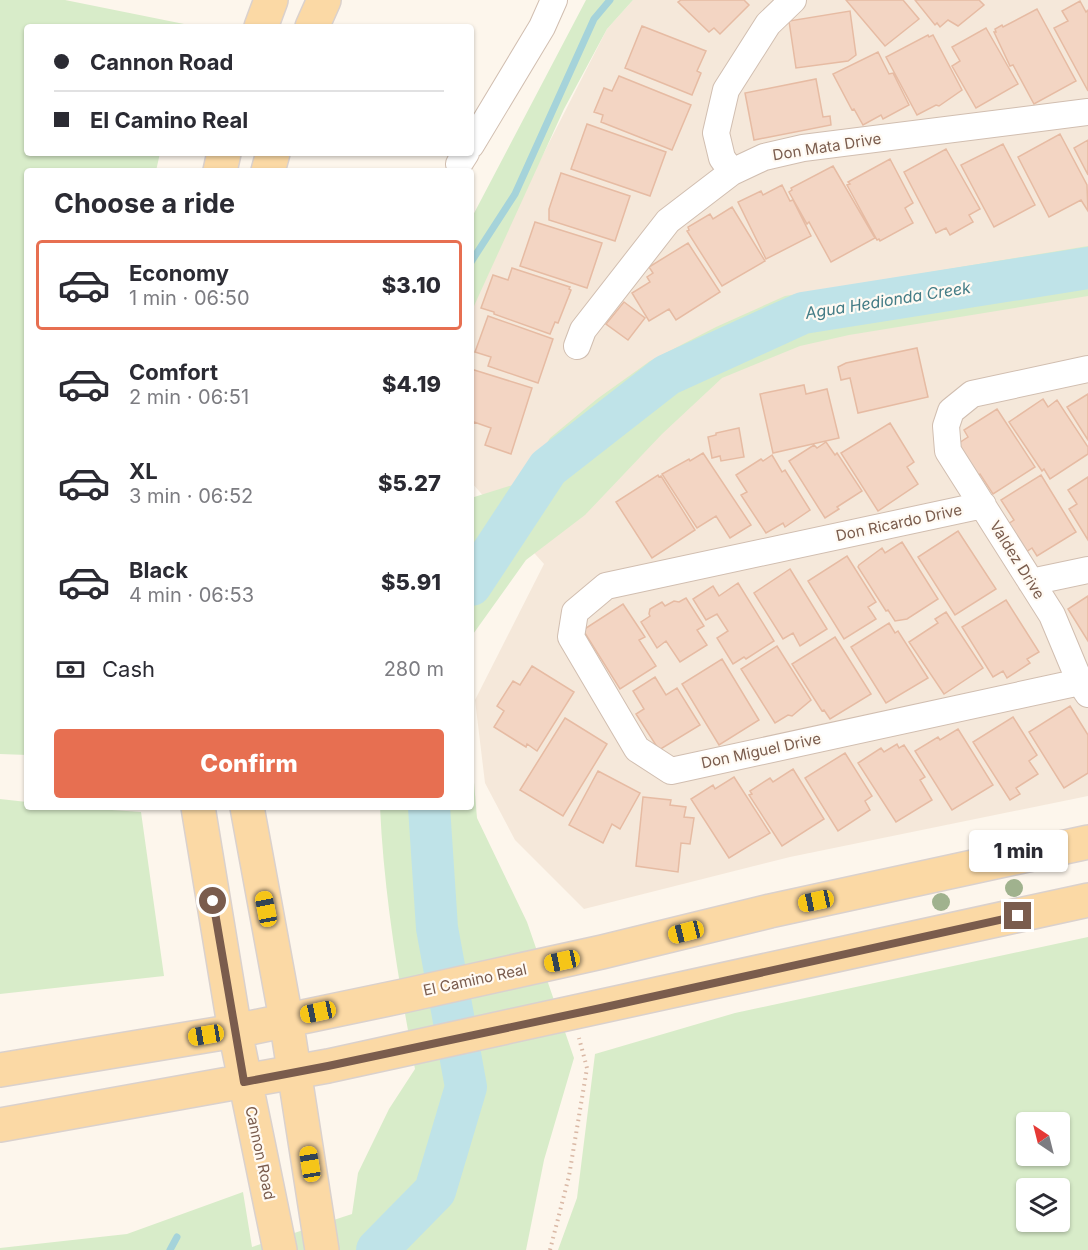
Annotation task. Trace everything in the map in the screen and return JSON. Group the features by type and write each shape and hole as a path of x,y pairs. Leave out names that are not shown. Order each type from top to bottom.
{"main road":[{"path":"262,24 271,0"},
{"path":"313,24 324,0"},
{"name":"Cannon Road","path":"198,810 244,1082 279,1244"},
{"path":"248,810 286,1019 321,1237"},
{"name":"El Camino Real","path":"0,1070 235,1031 522,970 770,911 1088,842"},
{"path":"0,1125 295,1073 574,1014 1088,900"}],"street":[{"path":"474,139 542,27 554,0"},
{"path":"732,172 722,158 716,133 726,90 768,24 793,0"},
{"name":"Don Mata Drive","path":"577,346 583,330 668,221 732,172 764,157 803,148 1088,112"},
{"name":"Don Ricardo Drive","path":"606,586 983,505 948,451 946,426 951,411 972,394 1088,369"},
{"name":"Valdez Drive","path":"983,505 1052,615"},
{"path":"1031,582 1088,570"},
{"name":"Don Miguel Drive","path":"606,586 575,612 572,637 637,749 671,771 1084,688 1052,615"}],"path":[{"path":"550,1250 569,1176 587,1068 574,1014"}],"shaded area":[{"path":"633,0 1088,0 1088,796 790,857 584,909 515,840 485,783 475,700 544,564 474,485 474,290 607,29"}],"green space":[{"path":"0,0 65,0 184,24 24,24 24,156 159,156 157,168 24,168 24,755 0,754"},
{"path":"586,0 633,0 607,29 564,109 474,306 474,213"},
{"path":"1088,246 1088,296 849,335 800,346 722,378 662,434 585,515 526,560 474,633 474,497 522,482 550,438 597,399 650,361 716,327 785,296"},
{"path":"474,782 477,818 527,922 574,1058 544,1160 526,1250 0,1250 0,1248 127,1234 243,1192 252,1247 352,1214 358,1173 389,1109 415,1069 398,971 380,810 474,810"},
{"path":"0,799 24,802 24,810 141,812 164,976 0,994"},
{"path":"1088,937 1088,1250 558,1250 577,1198 595,1054 735,1013"}],"building":[{"path":"681,0 744,0 749,5 720,34 714,28 709,32 678,2"},
{"path":"846,0 903,0 919,19 885,46"},
{"path":"915,0 979,0 984,5 958,26 948,20 940,27 937,23 935,25"},
{"path":"1080,1 1086,12 1088,10 1088,91 1054,28 1068,21 1062,11"},
{"path":"1037,9 1076,81 1034,104 1013,65 1010,66 994,32 1002,25 1003,27"},
{"path":"850,11 856,55 848,61 796,68 789,21"},
{"path":"642,26 706,51 697,71 701,73 692,95 625,68"},
{"path":"986,28 1018,84 976,108 952,66 960,61 952,47"},
{"path":"928,35 929,37 933,35 962,90 939,106 936,105 917,115 886,57"},
{"path":"878,52 889,74 893,73 909,105 883,119 881,115 863,125 854,109 852,110 833,74"},
{"path":"619,76 691,105 672,150 601,122 603,115 594,112 604,88 612,91"},
{"path":"816,79 823,117 830,116 831,125 754,140 745,93"},
{"path":"587,124 666,152 650,196 571,169"},
{"path":"1060,134 1087,185 1088,211 1081,200 1049,217 1018,157"},
{"path":"1088,140 1088,175 1074,148"},
{"path":"1003,144 1035,205 994,227 961,165"},
{"path":"946,149 980,209 969,215 973,222 950,235 946,228 936,233 904,172"},
{"path":"890,159 913,203 905,208 913,223 880,241 877,240 847,185 850,184 848,182"},
{"path":"833,166 875,238 831,262 789,192 791,188"},
{"path":"561,173 630,196 615,241 549,220 549,209"},
{"path":"782,185 790,201 793,200 811,236 766,259 738,202 761,191 763,195"},
{"path":"732,207 765,261 722,286 687,231 688,227 710,214 713,219"},
{"path":"535,222 602,243 587,288 520,266"},
{"path":"688,243 720,292 676,320 669,309 649,321 632,293 650,282 647,277 653,273 649,267"},
{"path":"512,268 570,287 571,290 558,323 555,322 550,334 481,308 493,275 508,280"},
{"path":"624,302 645,318 628,340 606,324"},
{"path":"488,316 553,339 538,383 488,366 491,357 475,352"},
{"path":"917,348 928,397 858,413 850,378 841,380 838,367 846,363"},
{"path":"474,370 532,388 511,454 485,445 491,428 474,422"},
{"path":"804,385 806,394 827,389 839,438 773,453 760,394"},
{"path":"1088,394 1088,440 1067,407"},
{"path":"1043,399 1048,407 1057,400 1088,447 1088,454 1050,479 1044,469 1042,471 1009,422"},
{"path":"997,409 1035,467 993,494 980,474 976,477 956,445 968,437 964,430"},
{"path":"890,423 914,462 907,467 918,484 878,511 841,453"},
{"path":"739,428 744,457 721,461 720,456 712,458 708,437"},
{"path":"826,442 835,455 837,453 862,491 837,507 839,509 825,518 789,461 814,445 817,448"},
{"path":"703,453 751,525 730,538 716,516 697,528 662,474"},
{"path":"772,455 782,472 785,470 810,510 785,527 783,523 766,533 741,495 747,492 736,475 761,459 763,461"},
{"path":"658,475 661,476 695,530 652,558 616,502"},
{"path":"1041,475 1076,532 1037,556 1032,548 1026,552 1008,524 1014,520 1001,500"},
{"path":"1088,477 1088,540 1069,509 1077,504 1068,490"},
{"path":"958,531 996,589 955,615 918,557"},
{"path":"902,542 938,599 907,619 895,621 858,567 882,548 885,553"},
{"path":"847,556 876,602 868,607 876,619 844,639 808,581"},
{"path":"790,569 827,629 800,646 793,633 783,639 754,593"},
{"path":"738,583 774,641 746,659 744,657 733,664 717,638 728,631 717,614 706,620 693,599 713,586 719,596"},
{"path":"1088,596 1088,641 1068,609"},
{"path":"686,598 704,626 697,630 707,645 680,662 666,641 657,648 641,622 650,616 650,609 662,602 665,606"},
{"path":"1006,600 1039,652 1027,659 1030,663 1007,678 1003,671 993,677 962,627"},
{"path":"623,604 645,637 639,640 656,666 620,689 583,630"},
{"path":"946,612 983,668 944,694 909,642 938,623 935,619"},
{"path":"889,623 895,633 898,631 928,678 886,703 851,647"},
{"path":"835,637 871,694 830,719 824,710 822,711 792,664"},
{"path":"777,646 811,700 792,716 788,715 775,723 741,669"},
{"path":"722,659 759,720 719,745 682,684"},
{"path":"532,666 574,692 537,751 527,744 526,747 494,727 504,711 497,706 513,681 520,685"},
{"path":"655,677 666,695 677,688 700,725 659,750 636,714 644,709 633,691"},
{"path":"1070,706 1088,735 1088,773 1064,788 1029,732"},
{"path":"1013,717 1037,755 1029,761 1038,774 1016,788 1020,794 1010,800 973,742"},
{"path":"565,718 607,744 563,816 520,790"},
{"path":"958,729 993,785 952,810 915,751 938,737 940,740"},
{"path":"897,744 899,748 904,745 925,777 920,780 932,800 896,822 858,763 881,748 884,752"},
{"path":"845,753 872,796 865,801 870,810 838,831 805,778"},
{"path":"793,769 824,819 782,846 749,795 752,794 750,791 770,778 773,782"},
{"path":"598,771 640,793 620,829 612,824 603,843 569,825"},
{"path":"734,777 770,833 729,858 691,799 713,785 715,789"},
{"path":"643,797 671,800 670,805 686,807 684,817 694,818 690,844 681,843 678,872 636,866"}],"waterway":[{"path":"474,257 515,194 594,19 610,0"},
{"name":"Agua Hedionda Creek","path":"474,580 548,468 667,375 803,313 1088,268"},
{"name":"Agua Hedionda Creek","path":"377,1250 435,1191 466,1087 437,928 429,810"},
{"path":"170,1250 177,1237"}],"route":[{"path":"213,901 244,1082 601,1008 1018,916"}]}
